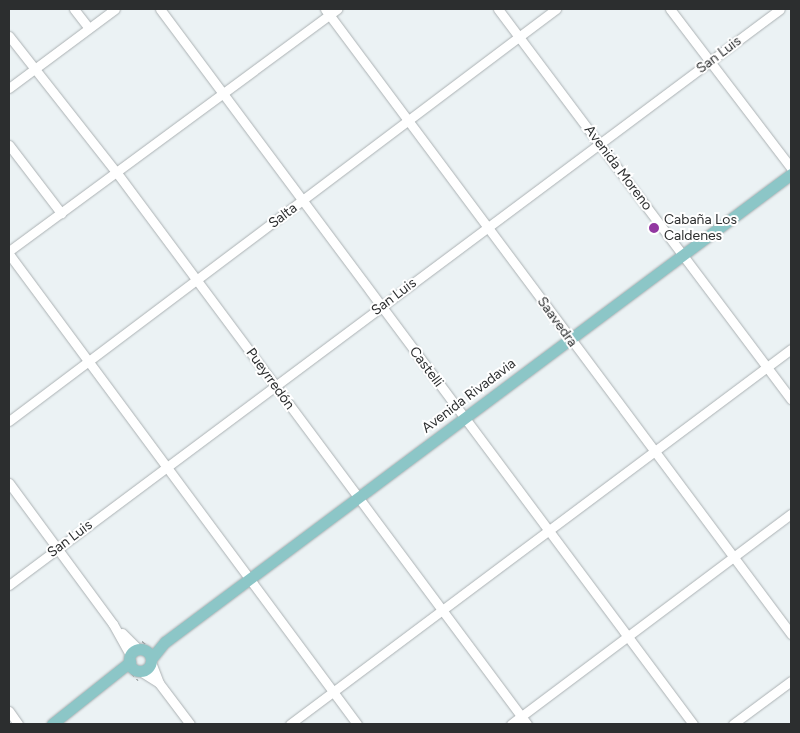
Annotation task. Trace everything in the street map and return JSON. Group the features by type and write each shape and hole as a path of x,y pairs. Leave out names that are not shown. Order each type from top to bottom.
{"main road":[{"name":"Avenida Rivadavia","path":"52,724 165,642 791,174"}],"street":[{"path":"74,9 89,28"},
{"path":"9,88 115,9"},
{"name":"Castelli","path":"160,9 693,724"},
{"name":"Avenida Moreno","path":"498,9 791,400"},
{"name":"Salta","path":"9,421 556,9"},
{"path":"670,9 791,168"},
{"name":"San Luis","path":"9,585 274,385 780,9"},
{"path":"331,11 223,94 9,252 357,724"},
{"name":"Saavedra","path":"331,11 570,339 791,634"},
{"name":"Pueyrredón","path":"9,36 117,173 524,720"},
{"path":"9,145 61,213"},
{"path":"290,724 791,350"},
{"path":"9,483 140,660 190,724"},
{"path":"511,724 524,720 627,637 791,514"},
{"path":"140,660 159,683"},
{"path":"733,724 791,681"},
{"path":"9,711 18,724"}],"place":[{"name":"Cabaña Los Caldenes","path":"654,228"}]}
